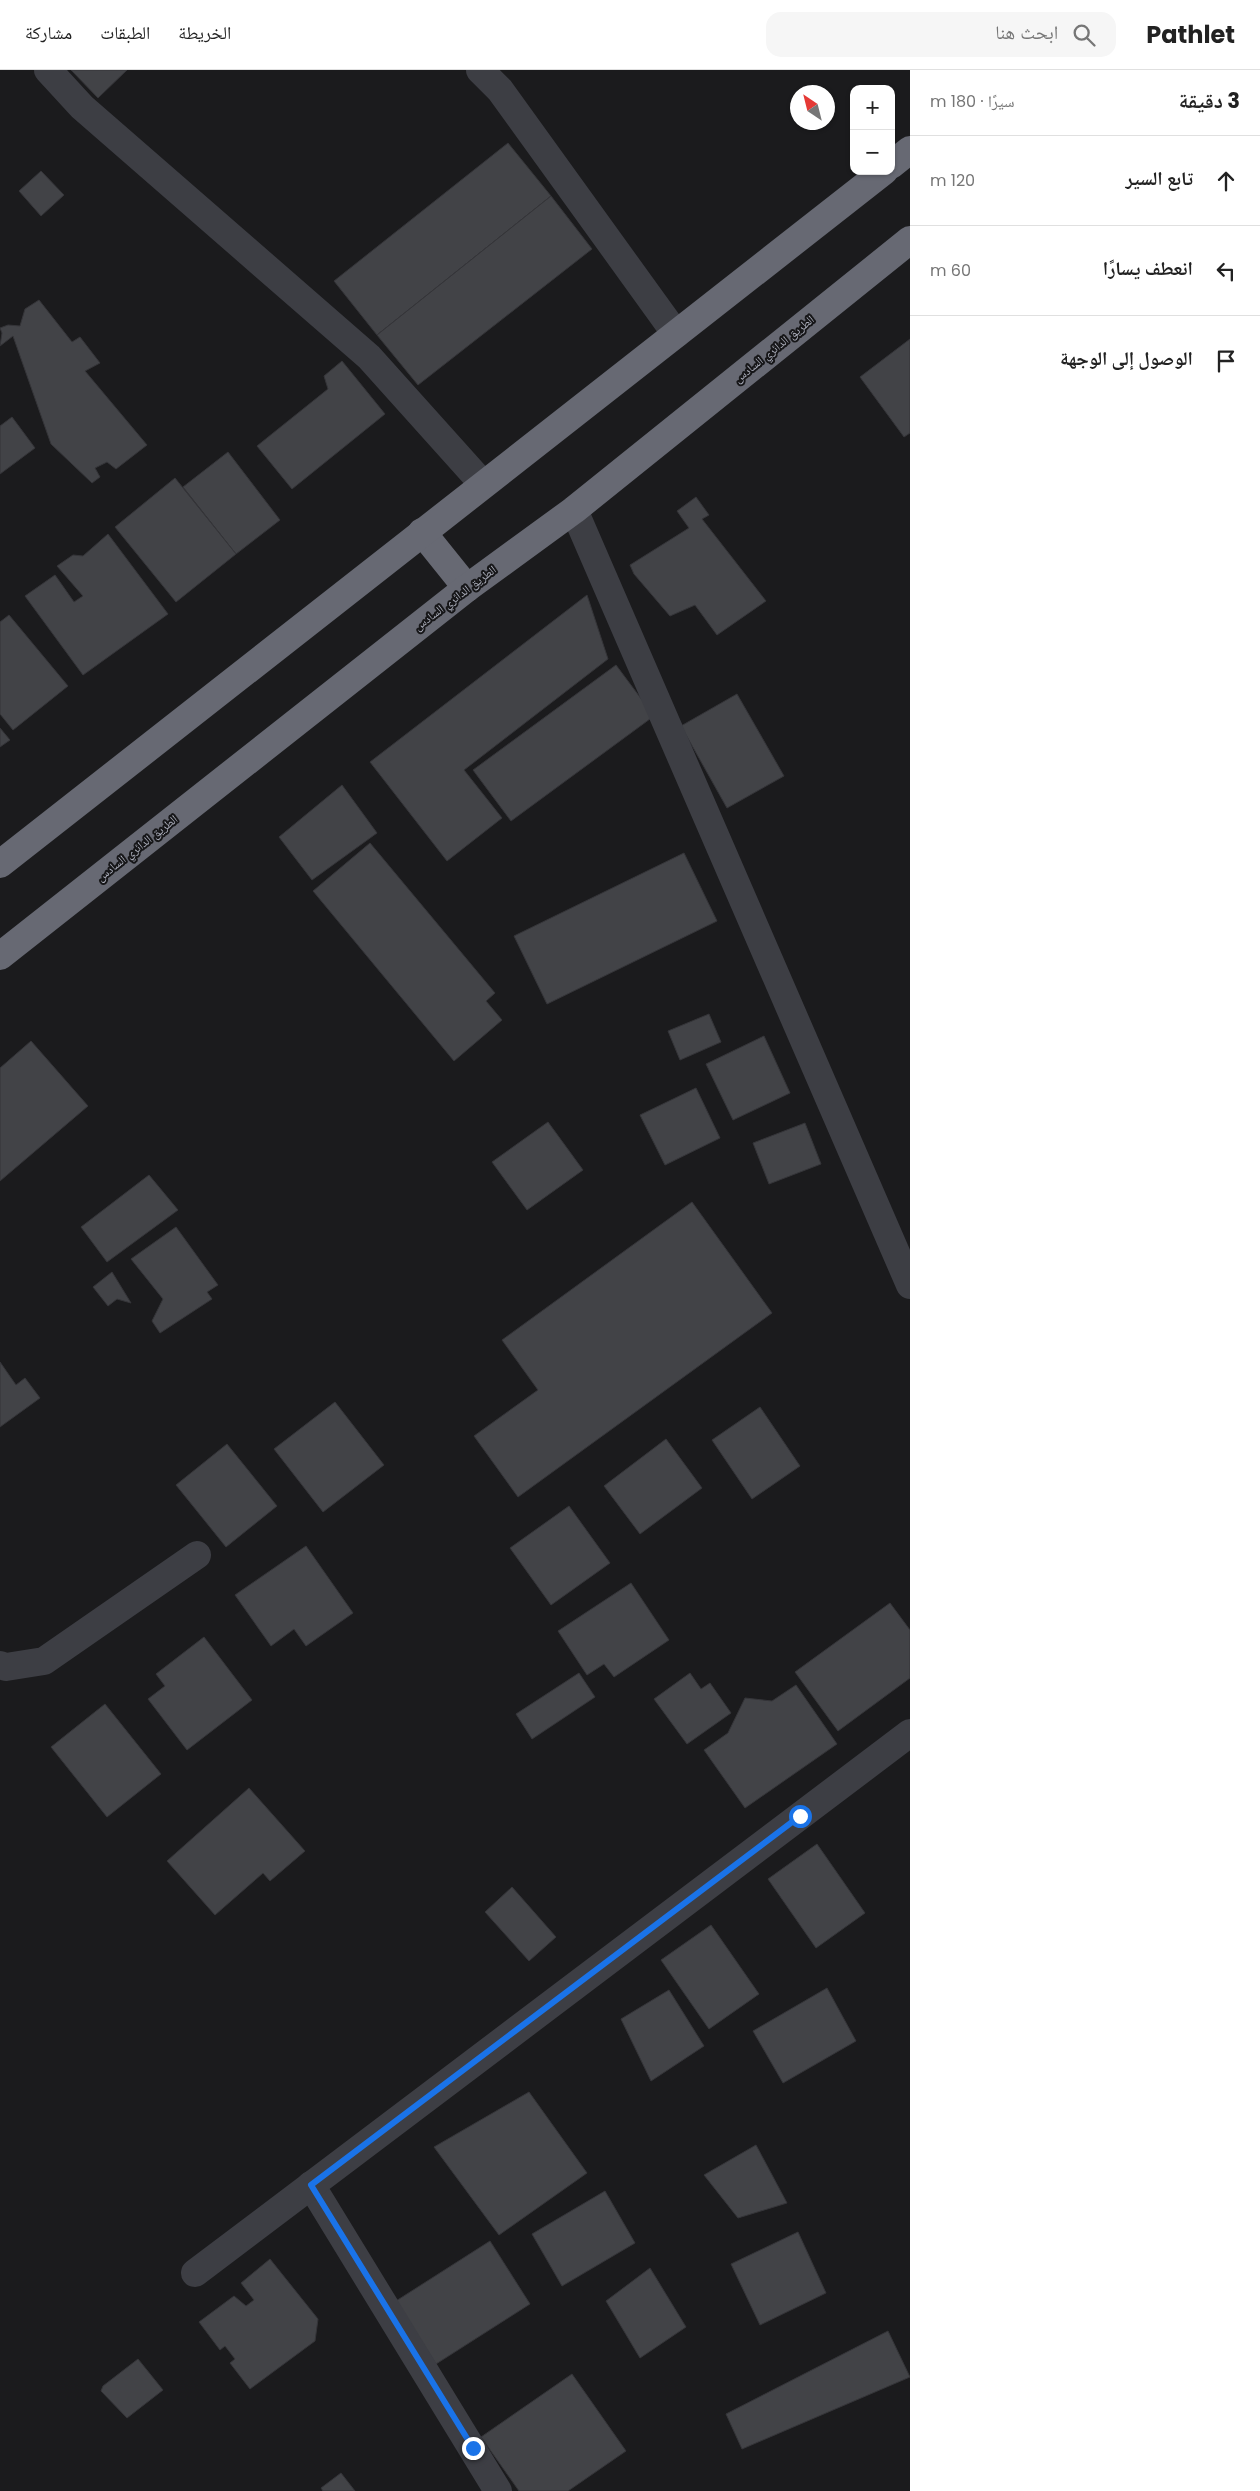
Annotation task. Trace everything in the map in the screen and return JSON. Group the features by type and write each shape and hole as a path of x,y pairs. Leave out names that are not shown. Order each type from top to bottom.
{"highway":[{"path":"895,162 910,150"},
{"path":"0,864 879,175"},
{"name":"الطريق الدائري السادس","path":"0,956 467,588 574,510 910,240"},
{"path":"422,532 467,588"}],"street":[{"path":"48,70 82,107 368,357 484,484"},
{"path":"480,70 500,90 676,334"},
{"path":"574,510 910,1285"},
{"path":"0,1665 6,1667 44,1661 197,1555"},
{"path":"195,2274 910,1733"},
{"path":"311,2185 498,2491"}],"building":[{"path":"71,70 127,70 98,98"},
{"path":"508,143 551,196 377,335 334,281"},
{"path":"41,171 64,195 41,216 19,191"},
{"path":"551,196 592,249 418,385 377,335"},
{"path":"39,300 72,342 80,337 100,363 85,371 147,445 116,469 107,462 95,468 100,477 92,483 51,444 13,336 0,346 2,333 0,328 8,325 20,326 25,309"},
{"path":"910,339 910,433 904,437 860,377"},
{"path":"342,361 385,414 292,489 257,446 328,389 324,376"},
{"path":"12,417 35,448 0,474 0,426"},
{"path":"228,452 280,520 236,554 183,487"},
{"path":"175,478 236,554 176,602 115,527"},
{"path":"696,497 709,515 702,519 766,601 717,635 695,605 670,616 634,574 630,565 689,528 677,511"},
{"path":"108,534 168,614 83,675 25,596 55,575 74,602 83,596 57,566 73,555 83,556"},
{"path":"587,595 608,659 464,770 502,818 447,861 370,762"},
{"path":"9,615 68,686 13,730 0,714 0,622"},
{"path":"616,665 654,716 511,821 473,770"},
{"path":"737,694 784,776 727,808 681,726"},
{"path":"0,728 10,740 0,747"},
{"path":"342,785 377,833 312,880 279,837"},
{"path":"370,843 495,993 486,1001 502,1020 454,1061 313,891"},
{"path":"684,853 717,921 547,1004 514,936"},
{"path":"709,1014 721,1042 680,1060 668,1031"},
{"path":"764,1036 790,1093 733,1120 706,1064"},
{"path":"31,1041 88,1106 0,1181 0,1068"},
{"path":"696,1088 720,1138 665,1165 640,1115"},
{"path":"548,1122 583,1170 527,1210 492,1162"},
{"path":"805,1123 821,1164 769,1184 753,1143"},
{"path":"149,1175 178,1210 107,1262 81,1227"},
{"path":"692,1202 772,1313 518,1497 474,1436 538,1390 502,1340"},
{"path":"176,1227 218,1285 207,1292 212,1299 160,1333 152,1321 163,1299 131,1259"},
{"path":"112,1272 131,1303 117,1299 108,1306 93,1287"},
{"path":"0,1362 16,1385 25,1378 40,1398 0,1427"},
{"path":"335,1402 384,1465 323,1512 274,1449"},
{"path":"760,1407 800,1466 752,1499 712,1440"},
{"path":"666,1439 702,1488 640,1534 604,1486"},
{"path":"227,1444 277,1506 226,1547 176,1485"},
{"path":"569,1506 610,1563 551,1605 510,1548"},
{"path":"306,1546 353,1613 306,1646 294,1629 271,1646 235,1595"},
{"path":"631,1583 669,1640 614,1677 604,1664 587,1675 558,1631"},
{"path":"890,1603 910,1630 910,1678 838,1731 795,1672"},
{"path":"204,1637 252,1700 187,1750 148,1699 165,1686 156,1674"},
{"path":"579,1673 595,1697 532,1739 516,1714"},
{"path":"690,1673 701,1689 710,1683 731,1713 687,1744 654,1699"},
{"path":"796,1685 837,1744 745,1808 704,1750 728,1733 745,1698 772,1701"},
{"path":"105,1704 161,1774 107,1817 51,1747"},
{"path":"249,1788 305,1851 270,1881 263,1873 215,1915 167,1861"},
{"path":"817,1844 865,1913 816,1948 768,1879"},
{"path":"512,1887 556,1937 529,1961 485,1912"},
{"path":"711,1925 759,1994 709,2029 661,1960"},
{"path":"827,1988 856,2041 783,2083 753,2031"},
{"path":"669,1990 704,2046 651,2081 621,2019"},
{"path":"529,2092 587,2173 499,2235 434,2147"},
{"path":"756,2145 787,2203 738,2218 704,2175"},
{"path":"605,2191 635,2243 562,2286 532,2234"},
{"path":"798,2232 826,2293 760,2325 731,2264"},
{"path":"490,2241 530,2304 436,2364 396,2301"},
{"path":"270,2259 318,2319 315,2341 250,2389 230,2363 235,2359 225,2346 220,2350 199,2322 234,2296 246,2306 254,2300 241,2283"},
{"path":"650,2268 686,2327 640,2358 606,2301"},
{"path":"888,2331 910,2377 742,2449 726,2414"},
{"path":"138,2359 163,2390 127,2418 101,2391 103,2386"},
{"path":"572,2374 626,2451 568,2491 519,2491 481,2437"},
{"path":"341,2473 355,2491 323,2491 321,2488"}],"route":[{"path":"473,2448 311,2185 800,1816"}]}
